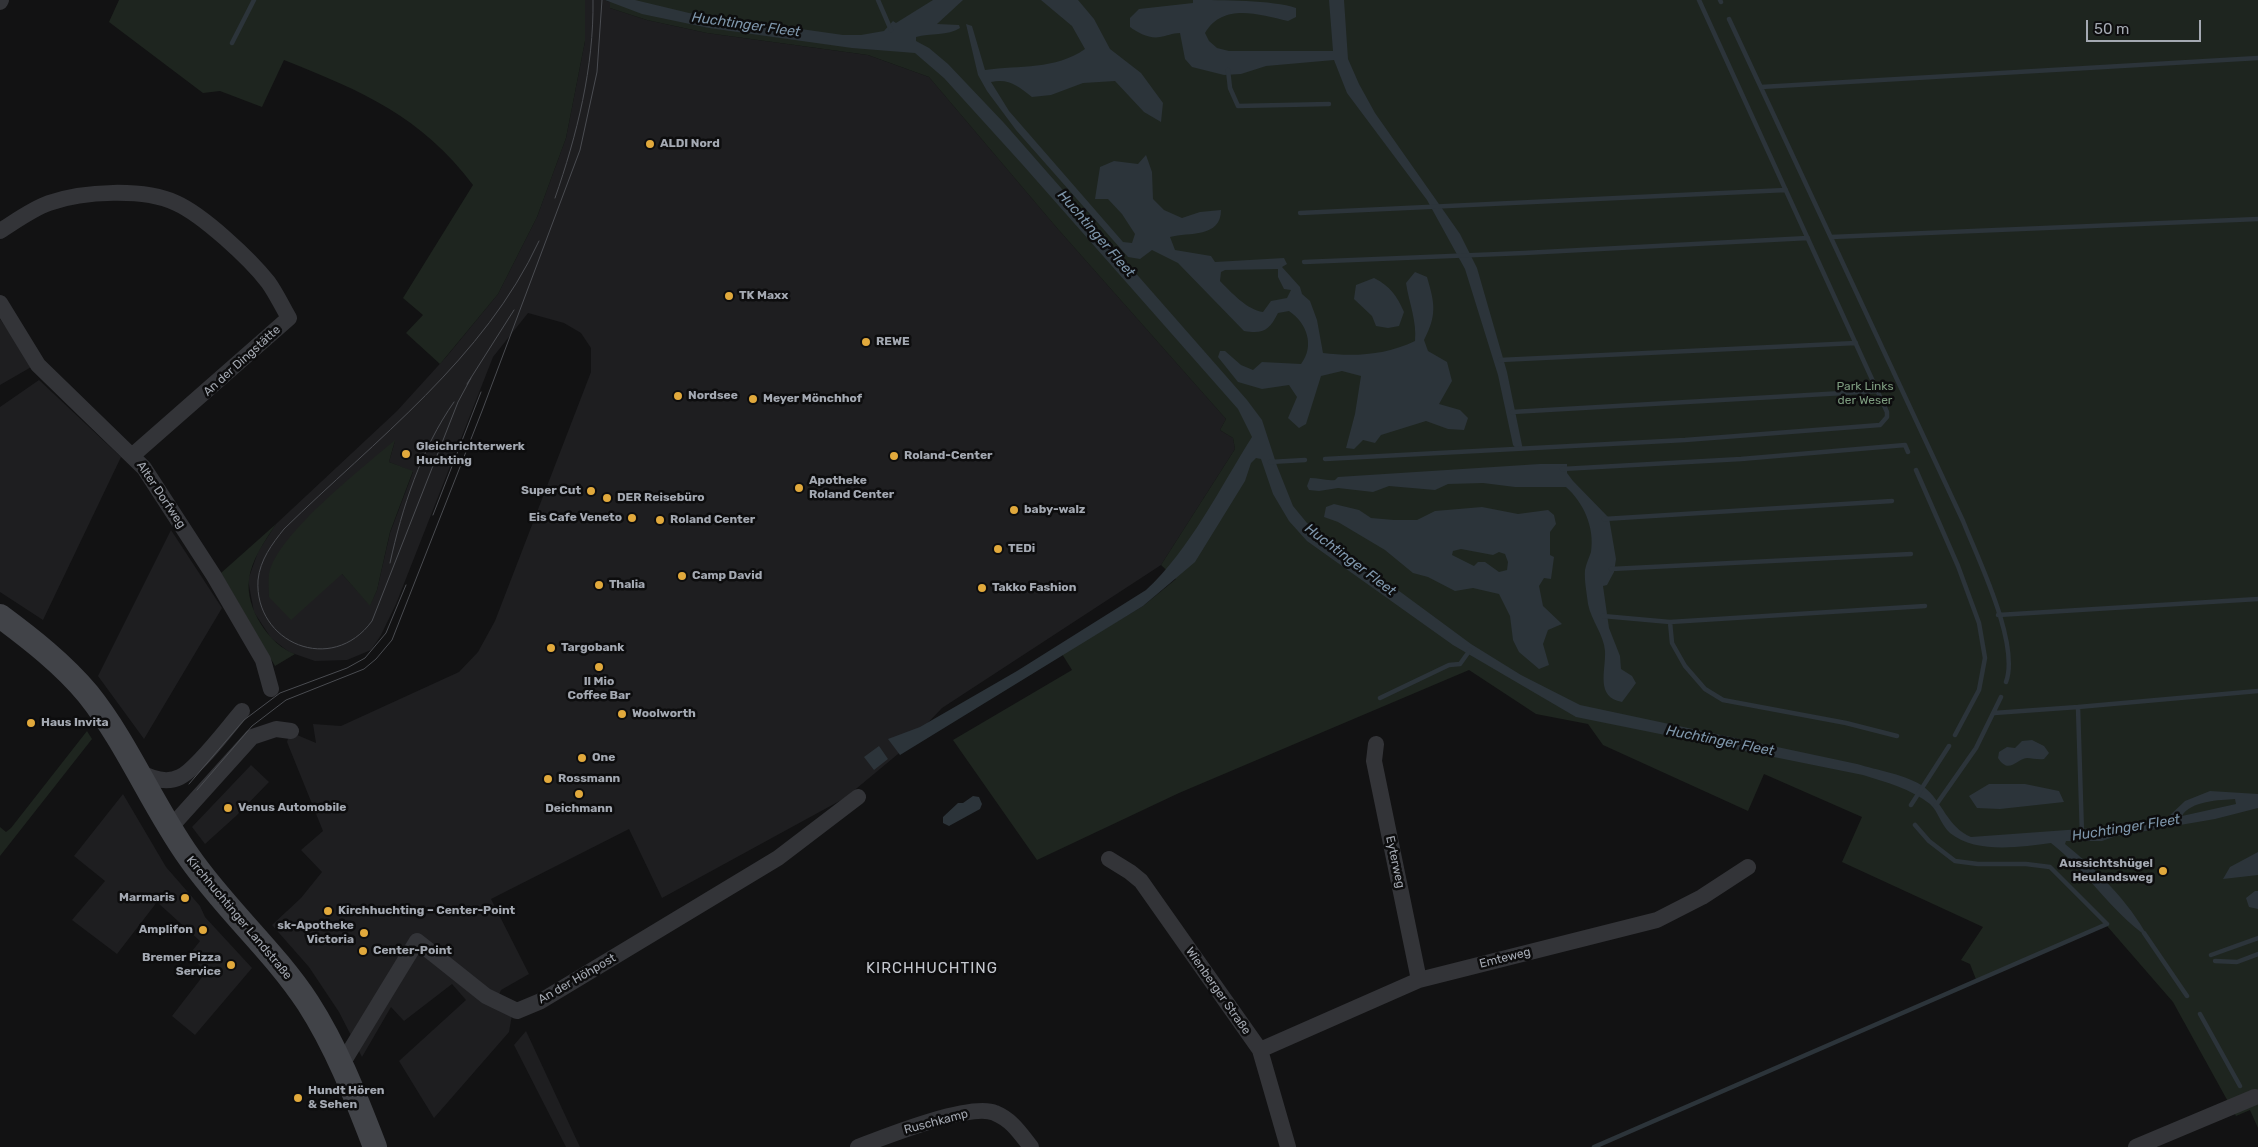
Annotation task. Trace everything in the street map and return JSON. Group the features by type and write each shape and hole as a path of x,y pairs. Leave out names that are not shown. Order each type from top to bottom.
{"main road":[{"name":"Kirchhuchtinger Landstraße","path":"0,616 50,655 75,679 104,717 138,771 170,828 205,879 272,956 308,1003 342,1064 375,1147"}],"street":[{"name":"An der Dingstätte","path":"0,231 49,203 85,194 134,195 163,198 187,209 206,222 254,267 273,291 289,318 133,455"},
{"name":"Alter Dorfweg","path":"0,303 38,365 133,455 167,500 263,660 271,689"},
{"path":"138,771 152,779 179,778 192,768 242,711"},
{"path":"170,828 252,736 276,729 290,731"},
{"name":"Eyterweg","path":"1376,744 1374,761 1419,980"},
{"name":"An der Höhpost","path":"342,1064 417,940 486,996 517,1011 541,1002 778,858 858,797"},
{"name":"Wienberger Straße","path":"1109,859 1141,881 1260,1050 1288,1147"},
{"name":"Emteweg","path":"1260,1050 1419,980 1657,920 1702,897 1748,867"},
{"path":"2136,1147 2255,1097"},
{"name":"Ruschkamp","path":"858,1147 936,1120 966,1113 993,1112 1013,1123 1031,1147"}],"shaded area":[{"name":"Roland-Center","path":"585,0 605,0 610,2 610,8 647,20 707,33 868,55 929,77 1057,228 1226,419 1220,430 1233,438 1235,449 1161,565 942,708 898,754 845,798 662,898 629,829 491,899 529,974 501,990 496,1001 512,1015 509,1032 434,1118 399,1061 466,1000 452,984 404,1021 391,1007 362,1057 339,1012 309,967 272,925 301,898 322,872 301,850 323,831 287,742 290,732 316,743 313,724 341,726 459,672 478,652 495,621 591,372 591,348 581,333 564,323 528,313 493,357 396,604 381,635 371,650 347,660 315,661 289,652 271,638 254,612 248,580 258,552 276,524 397,411 447,356 498,294 537,217 566,138 585,41","holes":["395,441 389,462 413,472 390,533 377,590 370,605 342,574"]},
{"path":"0,319 33,366 0,385"},
{"path":"39,380 121,457 43,620 0,592 0,407"},
{"path":"171,530 222,608 144,739 98,676"},
{"name":"Venus Automobile","path":"251,765 269,782 205,844 192,827"},
{"path":"123,794 166,867 200,906 205,917 252,968 195,1035 172,1016 206,972 189,955 200,941 157,902 117,954 72,920 105,881 74,856"},
{"path":"526,1031 580,1147 566,1147 514,1045"}],"green space":[{"path":"119,0 585,0 585,41 566,138 537,217 498,294 440,364 406,333 423,315 403,298 473,185 453,161 411,123 388,108 339,83 284,60 262,107 220,91 203,93 109,22"},
{"name":"Park Links der Weser","path":"605,0 2258,0 2258,1128 2250,1110 2236,1116 2173,1002 2107,926 1977,982 1970,964 1961,960 1983,927 1842,862 1862,817 1764,774 1748,811 1603,745 1588,724 1536,714 1469,670 1179,793 1037,860 953,740 1072,670 1062,654 1143,606 1176,579 1161,565 1235,449 1233,438 1220,430 1226,419 1057,228 929,77 868,55 707,33 647,20 610,8 610,2"},
{"path":"395,440 389,462 413,471 390,532 377,590 370,606 342,574 291,620 269,597 269,574 275,558 304,521 323,502"},
{"path":"276,524 259,551 249,580 251,602 261,624 276,642 295,654 275,666 221,573"},
{"path":"87,731 92,739 0,856 0,827 6,832 11,828"}],"water":[{"name":"Huchtinger Fleet","path":"605,0 635,0 689,13 843,35 861,35 884,31 893,21 896,23 933,0 963,0 937,24 959,25 960,28 955,31 916,37 916,41 929,48 948,64 1004,123 1247,400 1262,420 1293,506 1307,523 1471,644 1521,675 1580,705 1857,764 1901,776 1924,787 1956,827 1971,837 2122,826 2167,818 2185,801 2210,791 2258,794 2258,808 2215,819 2116,836 2102,841 2066,841 2065,844 2089,865 2122,899 2148,937 2122,916 2076,866 2051,843 2012,847 1972,844 1950,833 1933,807 1923,799 1898,786 1880,780 1576,717 1453,645 1307,541 1289,521 1273,494 1261,459 1256,458 1251,463 1245,481 1195,562 1143,606 900,755 888,739 920,727 1017,671 1146,590 1162,574 1190,537 1252,437 1238,409 944,78 915,53 852,48 709,28 642,14","holes":["2235,799 2236,804 2182,816 2192,807 2206,802"]},
{"path":"1041,0 1078,0 1094,19 1110,49 1141,73 1163,103 1161,122 1144,112 1115,81 1083,83 1051,95 1032,97 1018,86 1008,82 991,82 1009,111 1123,242 1132,243 1135,234 1122,214 1108,199 1095,199 1100,167 1114,161 1138,164 1146,155 1152,172 1153,199 1164,210 1182,218 1200,212 1221,210 1220,219 1210,230 1170,237 1175,250 1211,256 1215,262 1284,258 1287,264 1282,267 1300,287 1302,294 1310,301 1317,320 1323,353 1346,355 1370,354 1404,346 1415,341 1414,319 1406,283 1415,272 1427,277 1432,295 1433,316 1424,340 1428,351 1447,362 1452,381 1439,404 1460,410 1468,418 1464,430 1448,429 1426,421 1381,435 1375,443 1363,440 1354,449 1346,448 1355,414 1361,376 1342,371 1321,376 1306,424 1299,428 1288,418 1297,397 1289,385 1262,389 1238,382 1218,357 1220,351 1225,351 1241,365 1253,370 1262,362 1301,364 1308,350 1308,342 1307,335 1300,322 1289,311 1278,313 1272,324 1265,330 1256,332 1244,331 1178,263 1152,250 1140,259 1128,257 1016,130 987,91 978,75 966,24 972,26 985,70 1037,66 1074,56 1085,49 1072,26","holes":["1278,269 1278,277 1284,289 1291,290 1287,298 1271,301 1263,312 1257,311 1245,304 1220,281 1221,272 1225,270"]},
{"path":"1193,0 1274,3 1296,8 1296,17 1288,21 1243,13 1222,17 1213,23 1205,33 1209,41 1217,48 1229,51 1333,51 1329,0 1344,0 1348,59 1359,84 1375,113 1460,234 1477,268 1507,372 1523,450 1518,451 1513,445 1498,375 1465,269 1427,200 1347,93 1334,60 1266,66 1241,74 1224,75 1192,67 1185,59 1180,33 1152,37 1130,27 1130,18 1139,9 1193,3"},
{"path":"1374,278 1389,288 1396,296 1404,312 1399,326 1388,328 1376,326 1372,316 1354,299 1356,285"},
{"path":"1540,464 1567,464 1567,473 1573,481 1609,518 1616,559 1614,572 1607,585 1603,586 1609,628 1620,656 1621,669 1632,676 1636,683 1622,702 1608,695 1605,689 1604,645 1588,604 1585,583 1585,570 1591,552 1591,533 1586,516 1578,500 1566,487 1515,487 1483,483 1448,484 1435,490 1389,486 1373,492 1338,488 1319,491 1309,490 1307,486 1310,478 1335,480 1338,477"},
{"path":"1334,504 1359,510 1371,518 1394,520 1417,520 1435,511 1482,507 1518,514 1548,510 1554,515 1556,524 1550,532 1550,555 1554,557 1551,579 1544,578 1539,586 1543,606 1562,624 1548,630 1543,644 1549,665 1539,669 1519,652 1513,640 1510,616 1499,594 1473,588 1455,591 1428,577 1413,573 1385,550 1338,522 1324,517 1326,507","holes":["1461,549 1493,555 1499,552 1505,554 1508,562 1507,570 1499,572 1485,562 1478,562 1474,566 1452,555 1453,551"]},
{"path":"2032,740 2044,746 2049,753 2044,759 2027,758 2009,766 2002,763 1998,758 1999,752 2007,747 2015,748 2022,741"},
{"path":"879,746 888,759 874,770 864,757"},
{"path":"1989,784 2025,784 2059,791 2064,802 2000,809 1977,808 1969,796"},
{"path":"973,796 979,797 982,804 980,809 949,826 943,823 943,817 958,803 963,803"},
{"path":"2258,852 2258,875 2223,879 2230,867"},
{"path":"2255,891 2258,891 2258,909 2249,907 2246,898"}],"waterway":[{"path":"232,43 254,0"},
{"path":"878,0 891,30"},
{"path":"1325,459 1685,440 1880,425 1887,417 1887,412 1699,0"},
{"path":"1729,19 1963,521 2003,624 2009,666 2006,682"},
{"path":"1761,87 2258,58"},
{"path":"1228,70 1230,88 1238,106 1329,104"},
{"path":"1300,213 1786,190"},
{"path":"1831,237 2258,219"},
{"path":"1304,262 1808,238"},
{"path":"1500,360 1856,343"},
{"path":"1512,412 1878,391"},
{"path":"1562,469 1741,459 1905,445 1908,452"},
{"path":"1270,462 1305,460"},
{"path":"1916,470 1958,566 1979,623 1985,658 1979,690 1955,735"},
{"path":"1604,519 1892,501"},
{"path":"1611,569 1911,554"},
{"path":"1998,615 2258,599"},
{"path":"1603,616 1670,622 1925,606"},
{"path":"1670,622 1672,643 1685,666 1705,689 1723,700 1846,723 1897,736"},
{"path":"1380,698 1449,665 1460,664 1470,650"},
{"name":"Huchtinger Fleet","path":"2082,835 2078,707 2258,691"},
{"path":"1936,805 1976,748 2001,697"},
{"path":"1994,713 2078,707"},
{"path":"1911,805 1949,746"},
{"path":"1594,1147 2107,924 2050,867 2026,864 1978,864 1955,861 1929,841 1915,825"},
{"path":"2144,933 2187,996"},
{"path":"2211,955 2258,938"},
{"path":"2215,961 2237,962 2258,954"},
{"path":"2200,1014 2240,1086"}],"tram line":[{"path":"555,198 583,100 591,50 593,0"},
{"path":"197,790 252,726 286,700 364,669 376,659 392,640 482,411 580,150 597,72 602,0"},
{"path":"471,378 458,402 372,621 355,638 337,647 317,649 298,645 282,635 268,621 260,602 259,573 271,546 284,529 390,430 459,360 489,323 516,283 539,241"},
{"path":"467,384 514,310"},
{"path":"433,515 481,392"},
{"path":"390,563 400,521 414,479 432,439 454,402"},
{"path":"189,784 244,720 280,693 347,668 365,658 386,633 406,585"}],"place":[{"name":"ALDI Nord","path":"650,144"},
{"name":"TK Maxx","path":"729,296"},
{"name":"REWE","path":"866,342"},
{"name":"Nordsee","path":"678,396"},
{"name":"Meyer Mönchhof","path":"753,399"},
{"name":"Gleichrichterwerk Huchting","path":"406,454"},
{"name":"Roland-Center","path":"894,456"},
{"name":"Apotheke Roland Center","path":"799,488"},
{"name":"Super Cut","path":"591,491"},
{"name":"DER Reisebüro","path":"607,498"},
{"name":"baby-walz","path":"1014,510"},
{"name":"Eis Cafe Veneto","path":"632,518"},
{"name":"Roland Center","path":"660,520"},
{"name":"TEDi","path":"998,549"},
{"name":"Camp David","path":"682,576"},
{"name":"Thalia","path":"599,585"},
{"name":"Takko Fashion","path":"982,588"},
{"name":"Targobank","path":"551,648"},
{"name":"Il Mio Coffee Bar","path":"599,667"},
{"name":"Woolworth","path":"622,714"},
{"name":"Haus Invita","path":"31,723"},
{"name":"One","path":"582,758"},
{"name":"Rossmann","path":"548,779"},
{"name":"Deichmann","path":"579,794"},
{"name":"Venus Automobile","path":"228,808"},
{"name":"Aussichtshügel Heulandsweg","path":"2163,871"},
{"name":"Marmaris","path":"185,898"},
{"name":"Kirchhuchting – Center-Point","path":"328,911"},
{"name":"Amplifon","path":"203,930"},
{"name":"sk-Apotheke Victoria","path":"364,933"},
{"name":"Center-Point","path":"363,951"},
{"name":"Bremer Pizza Service","path":"231,965"},
{"name":"Hundt Hören & Sehen","path":"298,1098"}],"district":[{"name":"KIRCHHUCHTING","path":"932,969"}]}
